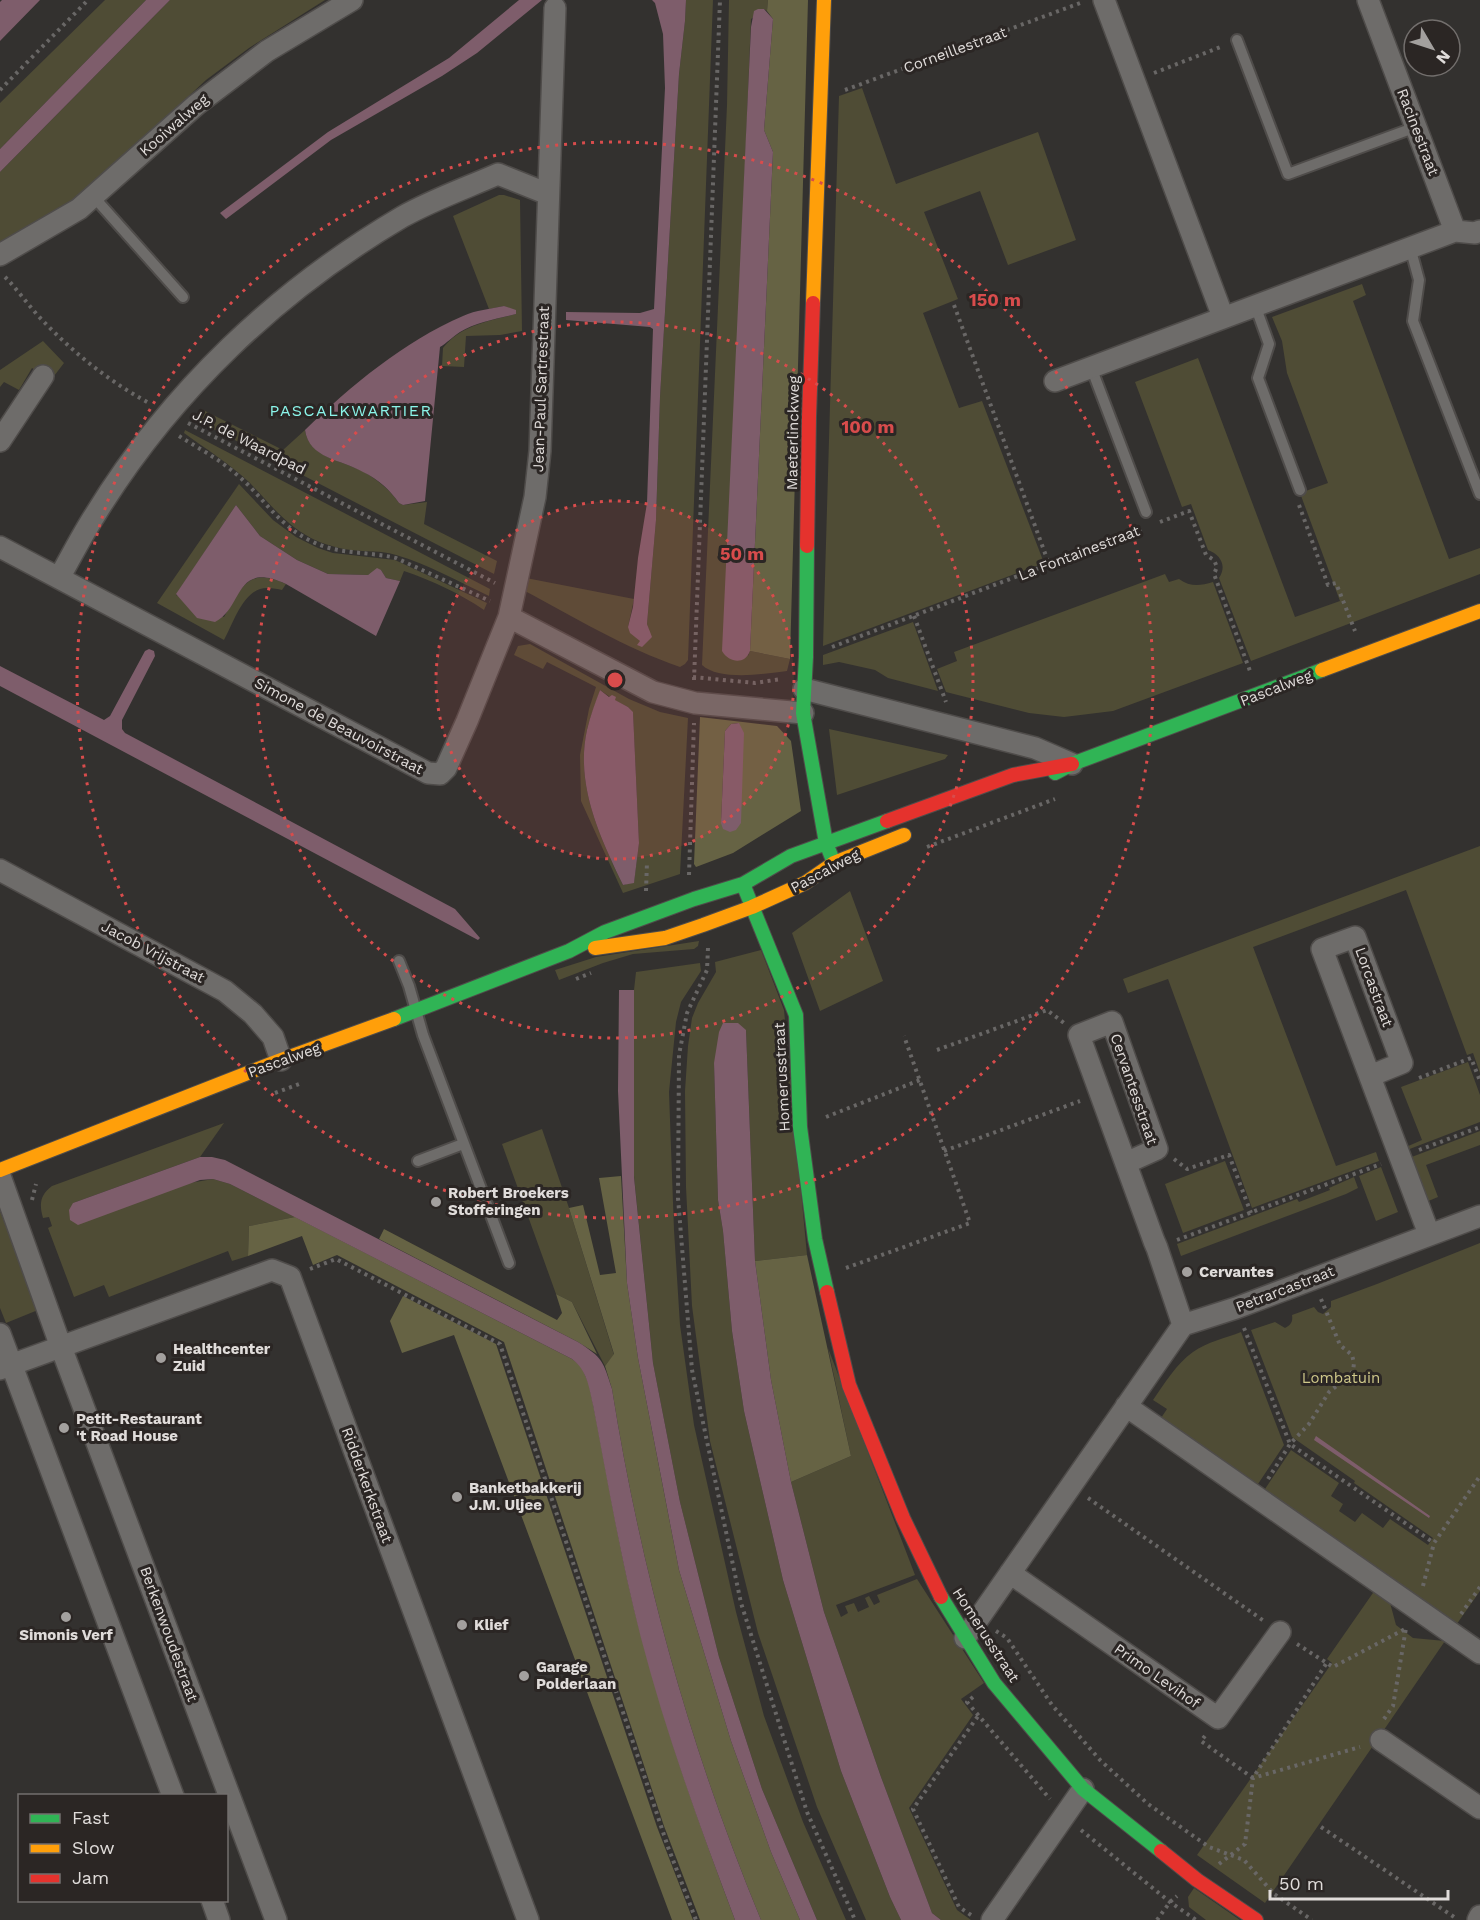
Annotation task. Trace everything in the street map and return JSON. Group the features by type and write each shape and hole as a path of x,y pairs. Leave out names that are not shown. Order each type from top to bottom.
{"street":[{"name":"Kooiwalweg","path":"0,255 79,209 196,105 267,51 352,0"},
{"name":"Maeterlinckweg","path":"824,0 809,405 806,657 803,713 826,843 834,862"},
{"path":"1104,0 1223,317"},
{"name":"Racinestraat","path":"1368,0 1455,231"},
{"name":"Jean-Paul Sartrestraat","path":"509,617 535,496 540,451 555,8"},
{"path":"59,578 109,493 165,418 223,353 294,290 324,267 405,216 498,174 548,194"},
{"path":"1054,381 1455,231 1475,233 1480,231"},
{"path":"0,441 43,376"},
{"name":"Simone de Beauvoirstraat","path":"0,547 287,700 428,774 434,775 440,774 446,768 509,617"},
{"name":"Pascalweg","path":"1032,786 1072,764 1480,611"},
{"path":"509,617 653,692 695,703 803,713"},
{"path":"804,689 1035,748 1072,764"},
{"name":"Pascalweg","path":"0,1170 569,951 604,932 694,899 743,884 791,856 1013,775 1072,764"},
{"name":"Pascalweg","path":"569,951 665,938 752,907 804,883 834,862 914,832"},
{"name":"Jacob Vrijstraat","path":"0,870 225,991 254,1014 273,1037 281,1060"},
{"name":"Homerusstraat","path":"743,884 796,1015 800,1126 815,1239 849,1385 903,1518 934,1586 994,1683 1083,1789 1197,1880 1256,1920"},
{"name":"Lorcastraat","path":"1370,1076 1402,1063 1355,937 1322,949 1429,1234"},
{"name":"Cervantesstraat","path":"1078,1035 1112,1022 1157,1149 1126,1163"},
{"path":"965,1638 1183,1325 1078,1035"},
{"name":"Berkenwoudestraat","path":"0,1176 276,1920"},
{"name":"Petrarcastraat","path":"1183,1325 1236,1308 1480,1216"},
{"path":"6,1367 272,1270 290,1277"},
{"name":"Ridderkerkstraat","path":"290,1277 528,1920"},
{"path":"0,1334 6,1367 172,1794"},
{"path":"1126,1406 1480,1653"},
{"name":"Primo Levihof","path":"1010,1573 1218,1718"},
{"path":"1218,1718 1280,1632"},
{"path":"1375,1737 1480,1808"},
{"path":"992,1920 1083,1789"},
{"path":"213,1902 219,1920"}],"lane":[{"path":"1237,40 1288,174 1416,128"},
{"path":"93,196 183,297"},
{"path":"1410,247 1419,280 1413,321 1480,494"},
{"path":"1256,305 1269,344 1258,378 1300,490"},
{"name":"La Fontainestraat","path":"1091,367 1146,512"},
{"path":"399,961 423,1035 508,1263"},
{"path":"418,1161 463,1144"}],"path":[{"path":"0,90 88,0"},
{"path":"689,882 694,677 720,0"},
{"name":"Corneillestraat","path":"820,100 1090,0"},
{"path":"1134,81 1237,40"},
{"name":"J.P. de Waardpad","path":"0,272 42,321 83,359 165,418 515,593"},
{"path":"954,305 1049,564"},
{"path":"165,418 236,474 286,526 312,542 350,553 396,558 490,600 509,617"},
{"path":"1300,490 1296,498 1328,585 1336,583 1355,632"},
{"name":"La Fontainestraat","path":"806,657 1190,511 1206,555 1214,560 1217,567 1214,574 1250,671"},
{"path":"914,616 956,727"},
{"path":"688,676 755,683 782,679 804,689"},
{"path":"646,898 647,862"},
{"path":"701,951 708,949 707,970 687,1013 679,1055 678,1198 692,1370 741,1603 807,1812 855,1920"},
{"path":"565,983 598,971"},
{"path":"937,1050 1047,1010 1078,1035"},
{"path":"823,1276 970,1223 904,1036"},
{"path":"1418,1078 1471,1058 1480,1081"},
{"name":"Pascalweg","path":"290,1087 312,1079"},
{"path":"800,1126 920,1080"},
{"path":"944,1151 1100,1094"},
{"path":"1157,1248 1233,1217 1251,1213 1480,1127"},
{"path":"1157,1149 1187,1169 1229,1155 1251,1213"},
{"path":"290,1277 336,1259 500,1344 668,1847 696,1920"},
{"path":"1236,1308 1290,1444 1434,1543"},
{"path":"1256,1497 1290,1444 1309,1424 1329,1392 1353,1371 1352,1355 1340,1345 1326,1312"},
{"path":"1253,1778 1375,1737 1393,1706 1406,1628 1417,1610 1434,1543 1480,1476"},
{"path":"1071,1486 1333,1667 1406,1628"},
{"path":"1449,1631 1480,1587"},
{"name":"Homerusstraat","path":"978,1618 1007,1638 1052,1705 1100,1760 1148,1804 1209,1847 1244,1860 1274,1893 1312,1920"},
{"path":"1197,1880 1245,1844 1253,1778 1326,1664"},
{"path":"977,1920 959,1907 913,1809 978,1716"},
{"path":"1218,1718 1202,1741 1253,1778"},
{"path":"1321,1827 1459,1920"}],"green space":[{"path":"105,0 146,0 0,149 0,103"},
{"path":"170,0 325,0 249,48 206,80 81,194 11,244 0,248 0,172"},
{"path":"686,0 713,0 688,660 680,667 620,641 523,590 526,578 634,599 628,627 649,630 647,624 656,520 660,397 679,74"},
{"path":"729,0 768,0 767,11 764,9 751,19 741,266 748,656 750,651 790,659 787,671 743,675 719,673 702,665 727,105"},
{"path":"862,88 896,184 1038,132 1076,240 1008,265 980,191 924,212 958,299 923,313 959,408 982,401 1044,563 823,646 839,96"},
{"path":"499,195 520,200 522,331 500,335 466,336 464,367 442,366 443,348 458,334 476,325 516,314 504,306 489,309 453,216"},
{"path":"1362,284 1366,295 1353,301 1449,559 1480,548 1480,574 1251,661 1219,578 1222,569 1221,561 1208,550 1191,504 1182,507 1135,382 1198,358 1295,617 1340,601 1300,493 1328,483 1287,373 1282,341 1272,317"},
{"path":"43,341 64,363 51,380 32,368 19,390 4,382 0,387 0,370"},
{"path":"201,409 283,450 305,430 313,447 328,457 369,475 388,490 399,503 403,505 427,502 424,524 497,561 494,574 194,419"},
{"path":"185,430 490,589 489,596 432,568 390,553 341,548 311,538 286,520 234,469 184,433"},
{"path":"239,484 273,520 296,537 333,553 395,560 487,603 484,610 446,588 404,571 400,581 386,578 381,570 368,575 328,574 297,560 260,536 236,505 176,595 224,617 241,589 254,579 263,577 286,584 282,590 268,588 252,593 241,607 224,640 157,603"},
{"path":"1165,574 1169,582 1179,579 1195,585 1213,582 1243,663 1113,711 1064,717 1029,713 946,692 937,669 957,661 954,652"},
{"path":"913,622 938,691 888,678 875,670 839,662 823,665 823,655"},
{"path":"530,644 629,699 660,712 688,718 680,874 623,893 581,801 580,755 596,687 547,662 543,669 514,655 518,646","holes":["600,690 610,697 616,697 614,700 628,707 633,713 639,843 634,882 623,885 598,829 584,771 587,730"]},
{"path":"829,729 948,755 945,759 837,795"},
{"path":"1480,846 1480,1073 1473,1053 1467,1055 1406,890 1253,947 1336,1166 1376,1152 1379,1161 1252,1208 1168,979 1128,993 1123,979"},
{"path":"850,891 883,981 820,1011 792,933"},
{"path":"699,941 698,946 694,949 633,954 559,980 555,970 596,957"},
{"path":"761,950 784,1010 807,1255 755,1261 746,1030 714,1063 718,1200 732,1331 744,1411 783,1580 841,1771 901,1920 866,1920 817,1807 758,1633 710,1441 692,1306 686,1187 685,1091 688,1046 692,1018 716,972 715,962"},
{"path":"700,963 701,971 681,1002 676,1022 669,1092 680,1325 694,1425 736,1612 764,1716 803,1822 846,1920 817,1920 762,1789 719,1657 680,1502 653,1363 634,1176 634,990 636,972"},
{"path":"1468,1062 1480,1095 1480,1122 1407,1150 1406,1147 1422,1140 1401,1087"},
{"path":"224,1123 200,1157 73,1203 213,1179 230,1184 295,1217 249,1226 248,1256 232,1261 228,1251 109,1297 104,1285 74,1297 48,1228 52,1226 49,1217 43,1218 41,1204 45,1193 52,1186"},
{"path":"542,1129 614,1355 605,1366 572,1302 556,1294 502,1144"},
{"path":"1480,1131 1480,1145 1426,1165 1438,1197 1426,1202 1409,1158"},
{"path":"1225,1161 1244,1210 1183,1233 1165,1184"},
{"path":"1381,1167 1398,1212 1376,1221 1359,1176"},
{"path":"1354,1177 1358,1188 1346,1194 1181,1256 1177,1244 1297,1199 1299,1202 1330,1190 1329,1188"},
{"path":"0,1211 38,1310 6,1323 0,1308"},
{"name":"Lombatuin","path":"1480,1243 1480,1591 1454,1628 1263,1492 1291,1450 1339,1483 1331,1496 1343,1504 1339,1511 1355,1522 1362,1513 1383,1528 1390,1519 1428,1545 1433,1538 1292,1437 1251,1330 1275,1322 1285,1328 1291,1323 1292,1315 1314,1307 1323,1314 1331,1307 1331,1301"},
{"path":"1241,1332 1284,1445 1256,1487 1159,1421 1167,1409 1153,1400 1176,1368 1193,1352"},
{"path":"828,1348 915,1575 836,1605 841,1617 848,1613 845,1606 854,1603 858,1612 869,1607 865,1598 869,1596 874,1605 880,1602 877,1595 917,1579 984,1683 961,1699 973,1715 909,1808 957,1910 971,1920 941,1920 932,1913 881,1777 824,1612 791,1482 851,1456"},
{"path":"1375,1590 1389,1599 1396,1625 1413,1638 1445,1641 1265,1903 1197,1855 1332,1663 1327,1659"},
{"path":"1194,1888 1240,1920 1206,1920 1189,1907 1188,1897"}],"shaded area":[{"path":"2,0 40,0 0,41 0,2"},
{"path":"146,0 170,0 0,172 0,149"},
{"path":"519,0 542,0 477,53 442,76 331,140 226,219 220,213 328,132 449,58"},
{"path":"652,0 686,0 679,74 660,397 656,520 647,624 652,637 642,647 637,645 640,641 630,633 628,627 633,607 647,503 653,329 566,320 566,312 640,313 654,309 665,88 663,34 655,3"},
{"path":"768,0 808,0 790,659 750,651 773,152 764,130 773,19 767,11"},
{"path":"764,9 773,19 764,130 773,152 750,651 748,656 737,661 729,658 722,651 751,27 754,11"},
{"path":"504,306 516,310 516,314 473,326 460,332 440,347 425,501 403,505 399,503 388,489 374,478 319,453 308,440 305,430 360,381 399,352 420,338 463,316"},
{"path":"236,505 260,536 297,560 328,574 368,575 377,568 386,578 400,581 376,636 286,584 269,578 257,578 248,582 224,615 215,622 197,618 176,594"},
{"path":"149,649 154,651 155,656 122,720 122,729 125,733 455,909 480,938 478,940 0,686 0,666 104,720 110,716 145,651"},
{"path":"600,690 609,697 612,695 616,697 615,700 633,712 639,843 634,883 623,885 598,829 584,771 587,730"},
{"path":"700,717 777,726 791,741 801,811 733,853 696,867 694,864","holes":["739,723 721,823 725,731 731,724"]},
{"path":"739,723 744,733 741,823 736,830 730,832 723,829 721,823 725,731 731,724"},
{"path":"619,990 634,990 634,1177 653,1363 680,1502 719,1657 762,1789 817,1920 800,1920 771,1852 731,1741 679,1570 638,1358 627,1283 618,1091"},
{"path":"723,1023 738,1023 746,1030 755,1261 771,1380 791,1482 824,1612 881,1777 932,1913 941,1920 901,1920 890,1897 841,1771 783,1580 744,1411 732,1331 718,1200 714,1063 719,1032"},
{"path":"200,1157 225,1160 578,1342 593,1352 601,1361 612,1389 638,1525 671,1659 712,1790 761,1920 735,1920 672,1745 634,1609 590,1392 581,1368 572,1359 230,1184 213,1179 200,1180 78,1225 70,1220 69,1210 73,1203"},
{"path":"621,1176 627,1283 638,1358 679,1570 731,1741 771,1852 800,1920 761,1920 735,1856 690,1725 653,1592 612,1389 605,1366 614,1354 569,1208 583,1205 600,1275 616,1273 599,1178"},
{"path":"295,1217 572,1359 581,1366 589,1384 627,1576 652,1675 685,1780 735,1920 700,1920 664,1826 504,1342 337,1255 313,1265 302,1236 248,1256 249,1226"},
{"path":"384,1229 557,1320 562,1313 556,1294 572,1302 597,1354 379,1239"},
{"path":"807,1255 851,1456 791,1482 771,1380 755,1261"},
{"path":"403,1296 496,1344 657,1827 693,1920 672,1920 454,1335 402,1353 390,1321"},
{"path":"1316,1436 1430,1516 1429,1518 1314,1440"}],"traffic: fast":[{"path":"807,546 803,713 826,843 832,858"},
{"path":"1055,773 1072,764 1322,670"},
{"path":"394,1019 569,951 605,932 694,899 743,884 791,856 887,821"},
{"path":"743,884 796,1015 800,1127 815,1239 827,1292"},
{"path":"941,1597 994,1683 1083,1789 1161,1851"}],"traffic: slow":[{"path":"813,303 824,0"},
{"path":"1322,670 1480,611"},
{"path":"595,948 665,938 703,925 752,907 805,883 834,863 904,835"},
{"path":"0,1170 281,1060 394,1019"}],"traffic: jam":[{"path":"807,546 813,303"},
{"path":"887,821 1013,775 1072,764"},
{"path":"827,1292 849,1385 903,1518 941,1597"},
{"path":"1161,1851 1197,1880 1256,1920"}],"place":[{"name":"Robert Broekers Stofferingen","path":"436,1202"},
{"name":"Cervantes","path":"1187,1272"},
{"name":"Healthcenter Zuid","path":"161,1358"},
{"name":"Petit-Restaurant 't Road House","path":"64,1428"},
{"name":"Banketbakkerij J.M. Uljee","path":"457,1497"},
{"name":"Simonis Verf","path":"66,1617"},
{"name":"Klief","path":"462,1625"},
{"name":"Garage Polderlaan","path":"524,1676"}],"district":[{"name":"PASCALKWARTIER","path":"351,410"}]}
